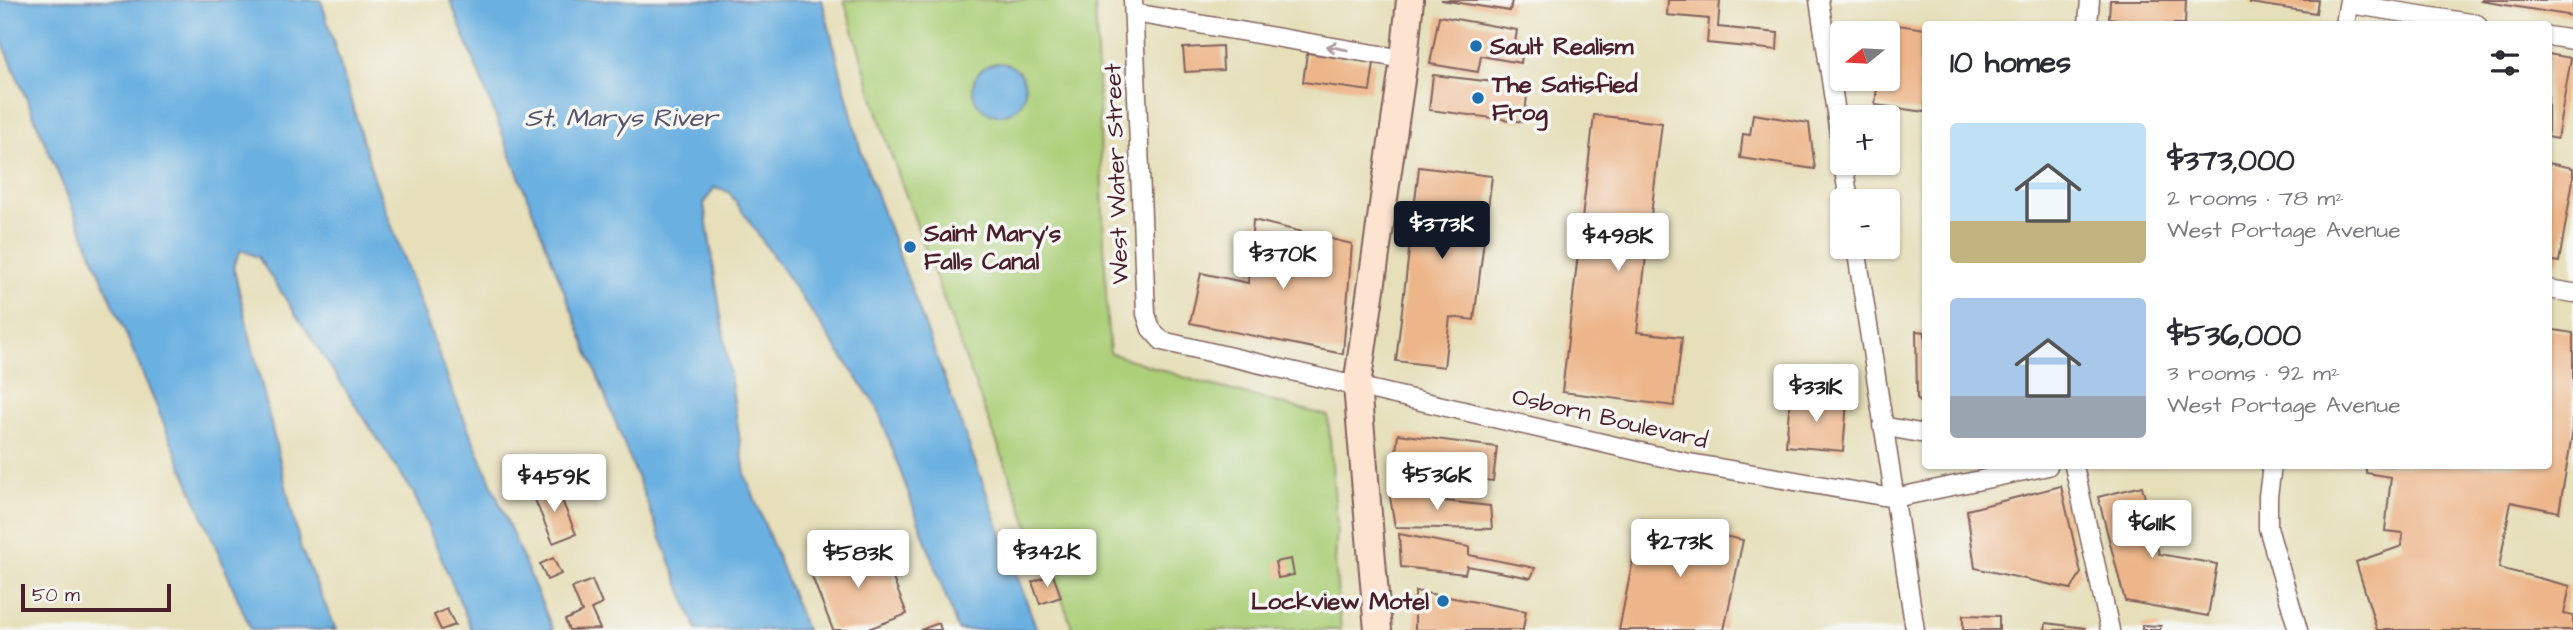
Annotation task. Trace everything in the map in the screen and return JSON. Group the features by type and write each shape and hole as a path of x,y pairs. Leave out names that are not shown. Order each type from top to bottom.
{"street":[{"path":"1378,630 1357,386 1410,0"},
{"path":"1819,0 1835,105"},
{"path":"2088,21 2090,0"},
{"path":"2346,21 2349,2 2460,21"},
{"path":"1133,7 1404,59"},
{"name":"West Water Street","path":"1133,7 1146,314 1151,329 1163,341"},
{"path":"2552,37 2573,40"},
{"path":"1858,259 1915,630"},
{"path":"2552,290 2573,293"},
{"name":"Osborn Boulevard","path":"1163,341 1684,462 1894,498 2034,469"},
{"path":"1882,426 1922,433"},
{"path":"2075,469 2110,630"},
{"path":"2272,469 2269,528 2298,630"}],"green space":[{"path":"844,0 1095,0 1110,353 1199,382 1328,416 1337,526 1335,562 1341,630 1073,630 1047,557 1041,559 958,339 887,143"}],"water":[{"path":"0,0 321,0 373,175 452,390 553,630 472,630 414,494 258,257 241,250 233,266 301,549 336,630 251,630 0,36"},
{"name":"St. Marys River","path":"450,0 822,0 862,155 1037,630 958,630 877,407 729,192 714,188 704,204 745,474 806,630 697,630"},
{"path":"999,63 1018,70 1025,89 1018,108 999,115 980,108 973,89 980,70"}],"building":[{"path":"1441,0 1512,0 1510,11"},
{"path":"1668,0 1720,0 1718,27 1778,33 1777,50 1707,43 1709,19 1667,15"},
{"path":"2110,0 2186,0 2185,21 2109,18"},
{"path":"2250,0 2318,0 2316,13 2250,3"},
{"path":"2573,0 2573,16 2481,1"},
{"name":"Sault Realism","path":"1439,16 1517,30 1515,43 1523,49 1521,63 1481,56 1478,72 1430,64"},
{"path":"1900,25 1922,29 1922,112 1900,108 1900,105 1875,105 1877,91 1900,91"},
{"path":"1222,46 1223,70 1185,72 1183,48"},
{"path":"1307,53 1374,63 1370,91 1303,82"},
{"path":"2552,55 2571,58 2557,139 2552,138"},
{"name":"The Satisfied Frog","path":"1433,75 1528,86 1524,122 1429,110"},
{"path":"1753,114 1809,123 1815,169 1740,158 1743,134 1750,135"},
{"path":"1594,115 1662,123 1637,332 1682,337 1674,406 1562,392"},
{"path":"2552,164 2573,168 2559,262 2552,261"},
{"path":"1419,167 1492,176 1474,320 1450,317 1444,367 1396,361"},
{"path":"1253,220 1352,244 1343,354 1190,323 1201,273 1248,283"},
{"path":"2552,330 2573,333 2573,429 2559,512 2511,502 2499,568 2570,586 2564,614 2573,616 2573,630 2377,630 2356,562 2402,546 2403,533 2385,531 2391,477 2366,473 2366,469 2552,469"},
{"path":"1916,331 1922,332 1922,404 1917,398"},
{"path":"1790,396 1847,401 1843,451 1786,446"},
{"path":"1398,434 1497,447 1493,481 1449,476 1451,466 1395,459"},
{"path":"556,486 576,534 553,543 533,495"},
{"path":"2061,486 2081,573 2071,589 1975,568 1967,510"},
{"path":"2142,486 2159,554 2217,564 2208,616 2125,601 2098,497"},
{"path":"1389,491 1440,492 1445,501 1490,506 1492,529 1395,527"},
{"path":"1641,519 1743,540 1724,630 1619,630"},
{"path":"1399,534 1469,547 1469,555 1535,568 1531,578 1467,566 1465,574 1401,567"},
{"path":"878,541 907,614 866,630 833,630 809,569"},
{"path":"553,558 561,574 547,580 540,564"},
{"path":"1291,559 1294,575 1278,578 1275,562"},
{"path":"1053,574 1061,597 1040,604 1032,582"},
{"path":"592,580 602,604 591,609 600,629 569,630 565,620 582,612 572,588"},
{"name":"Lockview Motel","path":"1415,591 1526,611 1523,630 1415,630"},
{"path":"447,609 455,625 441,630 434,615"},
{"path":"1963,615 1999,616 1999,630 1963,630"},
{"path":"939,623 941,630 920,630"},
{"path":"2046,623 2085,628 2085,630 2045,630"},
{"path":"2142,625 2161,626 2160,630 2142,630"}],"place":[{"name":"Sault Realism","path":"1476,46"},
{"name":"The Satisfied Frog","path":"1478,98"},
{"name":"Saint Mary's Falls Canal","path":"910,247"},
{"name":"Lockview Motel","path":"1443,601"}]}
